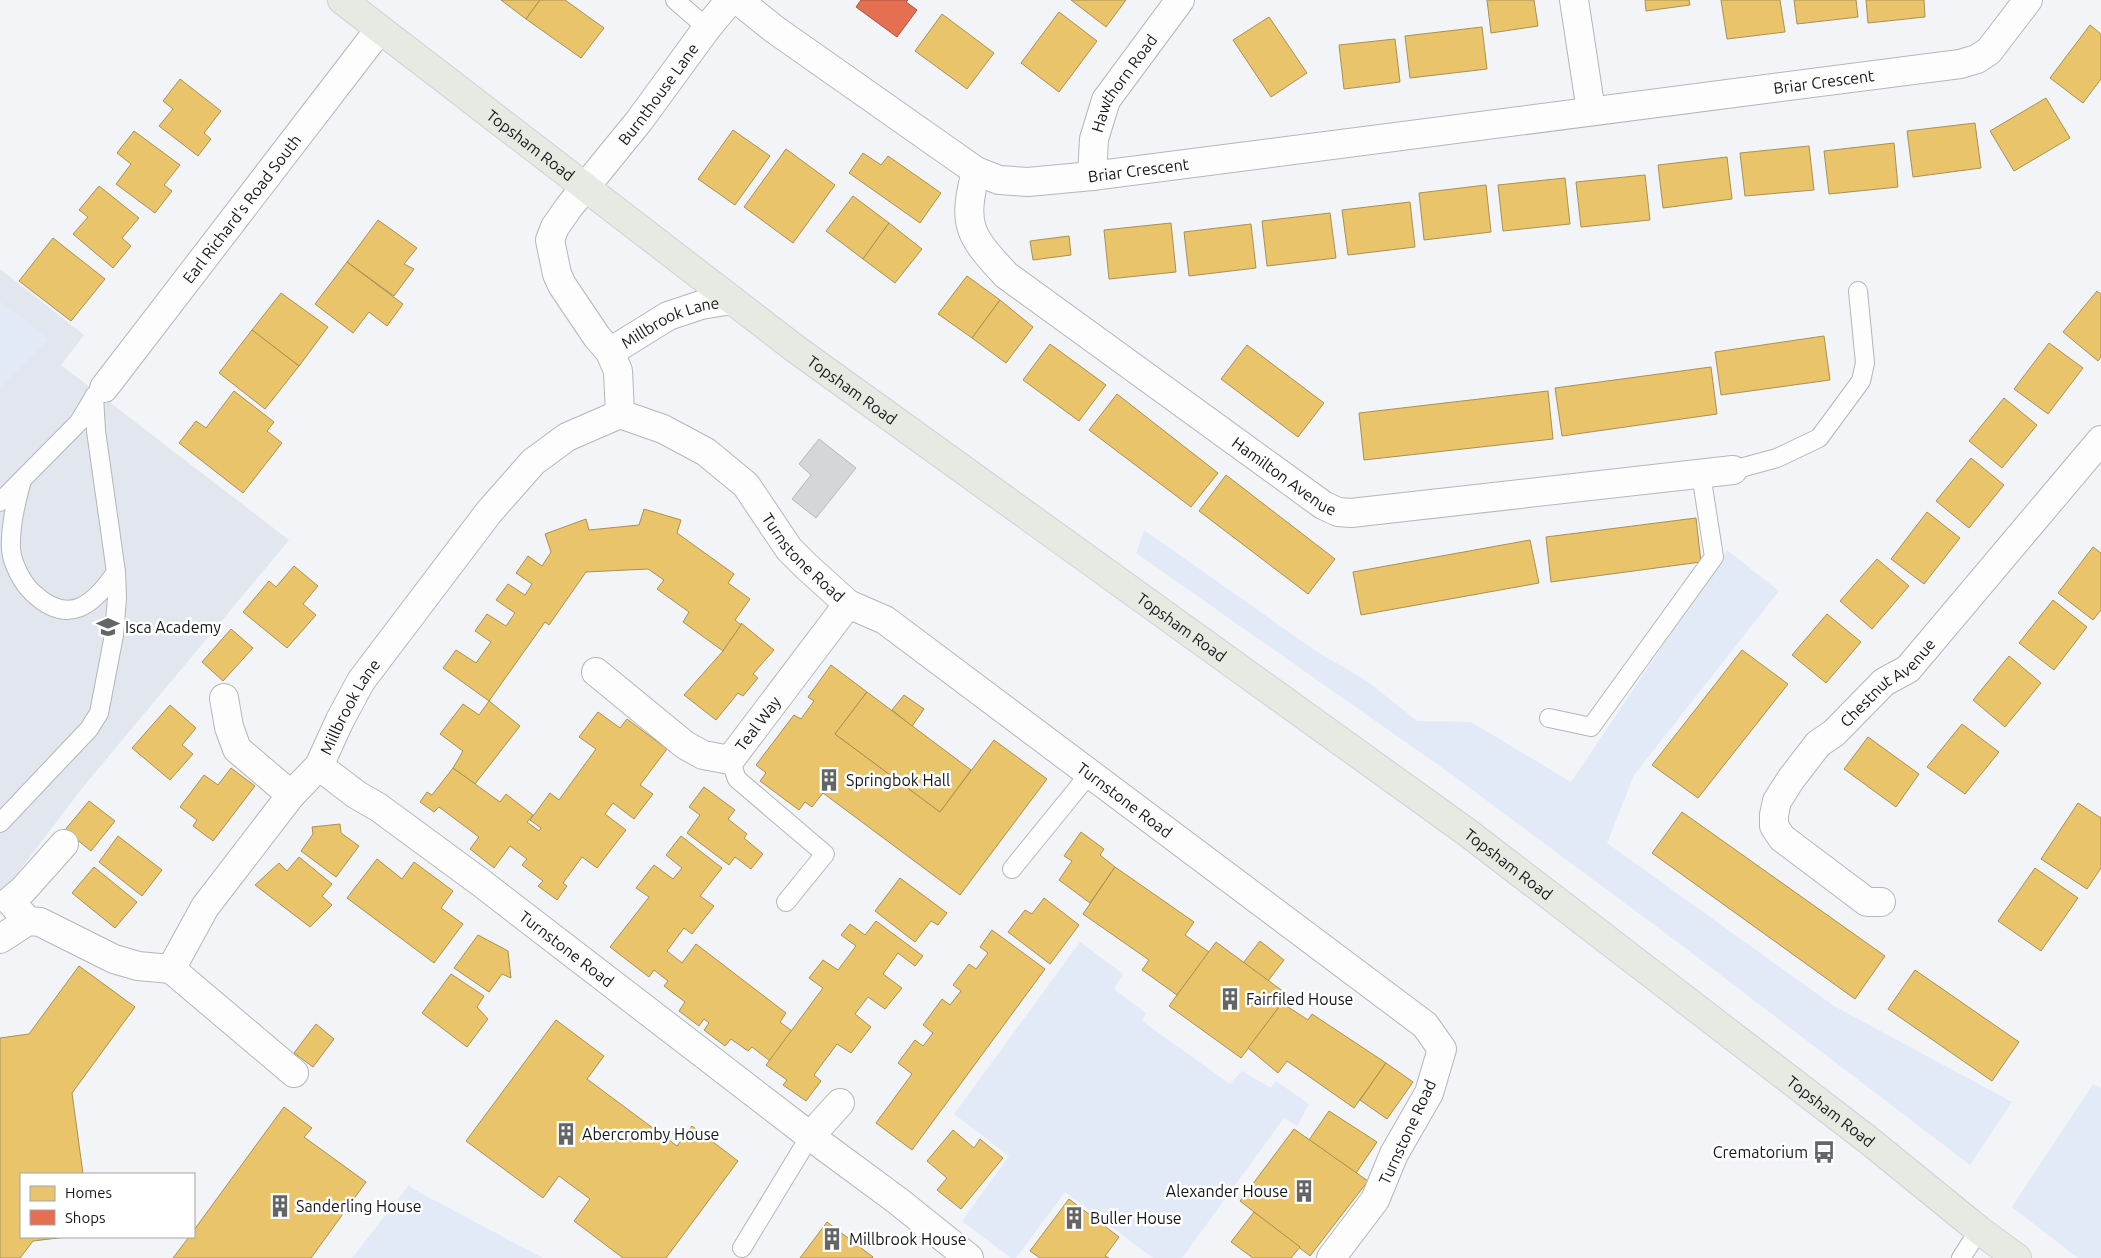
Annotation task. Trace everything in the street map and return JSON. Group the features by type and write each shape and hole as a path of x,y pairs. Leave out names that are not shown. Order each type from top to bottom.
{"main road":[{"name":"Topsham Road","path":"342,0 797,350 1460,828 1867,1139 1979,1230 2017,1258"}],"street":[{"name":"Burnthouse Lane","path":"586,186 639,122 707,28 730,0"},
{"name":"Briar Crescent","path":"738,0 782,35 976,171 999,180 1028,182 1092,176 1960,64 1977,59 1990,51 2028,0"},
{"name":"Hawthorn Road","path":"1092,176 1094,138 1106,100 1180,0"},
{"path":"1574,0 1591,111"},
{"name":"Earl Richard's Road South","path":"99,392 380,30"},
{"name":"Hamilton Avenue","path":"976,171 970,196 970,226 983,249 1006,275 1323,505 1338,512 1351,513 1733,470"},
{"name":"Millbrook Lane","path":"171,969 205,907 291,795 319,766 340,720 361,681 489,512 533,462 567,437 620,414 618,371 610,352 597,337 562,285 557,274 550,240 555,228 586,186"},
{"name":"Millbrook Lane","path":"610,352 668,316 701,305 732,300"},
{"name":"Turnstone Road","path":"620,414 663,429 706,452 746,485 789,549 848,604 885,620 1425,1025 1442,1049 1430,1093 1394,1154 1375,1200 1331,1258"},
{"name":"Chestnut Avenue","path":"1881,902 1867,902 1782,838 1774,826 1777,801 1818,744 1834,733 1884,682 1908,669 2101,440"},
{"name":"Teal Way","path":"596,672 685,745 703,756 730,760 848,604"},
{"path":"224,698 229,727 237,749 291,795"},
{"name":"Turnstone Road","path":"319,766 480,882 970,1258"},
{"path":"28,921 5,895 23,890 64,844"},
{"path":"0,939 28,921 40,922 114,959 138,966 171,969 294,1073"},
{"path":"810,1136 840,1103"}],"lane":[{"path":"675,0 707,28"},
{"path":"1733,470 1777,458 1819,438 1861,381 1865,363 1858,291"},
{"path":"0,502 79,422 99,392"},
{"path":"0,823 89,729 99,713 114,635 117,598 116,572 96,432 99,392"},
{"path":"1549,718 1591,727 1714,557 1701,474"},
{"path":"22,480 15,504 11,550 26,586 46,605 63,610 79,608 91,603 103,591 116,572"},
{"path":"730,760 737,779 825,854 786,902"},
{"path":"1012,869 1090,773"},
{"path":"742,1248 810,1136"},
{"path":"1961,1258 1979,1230"}],"shaded area":[{"name":"Isca Academy","path":"0,269 84,335 61,365 289,540 83,787 0,896"},
{"path":"0,301 50,339 0,388"},
{"path":"1144,530 1316,651 1367,681 1417,721 1471,722 1571,782 1727,550 1779,591 1634,775 1607,843 1834,1006 2012,1102 1970,1165 1680,944 1451,774 1136,553"},
{"path":"1080,942 1123,974 1114,989 1146,1013 1142,1021 1230,1084 1242,1071 1271,1088 1276,1081 1309,1104 1297,1126 1284,1118 1182,1258 1153,1258 1065,1192 1016,1258 1011,1258 962,1221 1009,1156 954,1114"},
{"path":"2093,1084 2101,1088 2101,1258 2078,1258 2012,1207"},
{"path":"409,1185 415,1190 543,1258 352,1258"}],"building: Homes":[{"path":"501,0 540,0 526,19"},
{"path":"540,0 565,0 604,28 581,58 526,19"},
{"path":"1071,0 1126,0 1106,27"},
{"path":"1487,0 1534,0 1538,26 1491,33"},
{"path":"1645,0 1689,0 1690,5 1646,11"},
{"path":"1721,0 1780,0 1785,32 1727,39"},
{"path":"1794,0 1856,0 1858,17 1797,24"},
{"path":"1866,0 1924,0 1925,17 1868,23"},
{"path":"1059,12 1097,41 1059,92 1021,63"},
{"path":"942,14 994,53 967,89 915,51"},
{"path":"1269,17 1307,73 1271,97 1233,40"},
{"path":"2090,25 2101,34 2101,79 2083,103 2050,78"},
{"path":"1482,27 1487,69 1410,78 1405,36"},
{"path":"1395,39 1400,82 1344,89 1339,45"},
{"path":"180,79 221,111 204,133 211,139 198,156 159,126 173,109 163,101"},
{"path":"2046,98 2070,138 2014,171 1990,131"},
{"path":"1975,123 1981,168 1913,177 1907,131"},
{"path":"733,130 770,156 735,205 698,179"},
{"path":"134,131 180,165 164,185 172,191 155,213 116,184 131,164 117,153"},
{"path":"1894,143 1898,187 1829,194 1824,151"},
{"path":"1809,146 1814,190 1745,196 1740,153"},
{"path":"786,149 835,185 793,243 744,207"},
{"path":"863,153 881,165 888,156 941,193 920,223 849,173"},
{"path":"1727,157 1732,199 1663,208 1658,165"},
{"path":"1645,175 1650,220 1581,227 1576,182"},
{"path":"1565,178 1570,224 1503,231 1498,185"},
{"path":"1486,185 1491,232 1424,240 1419,193"},
{"path":"99,186 139,218 122,238 131,246 113,268 73,234 88,217 79,210"},
{"path":"853,196 889,223 863,259 826,231"},
{"path":"1410,202 1415,247 1348,255 1342,210"},
{"path":"1330,213 1336,258 1267,266 1262,221"},
{"path":"378,220 417,248 404,264 414,269 394,296 347,262"},
{"path":"889,223 922,249 895,283 863,259"},
{"path":"1171,223 1176,272 1109,279 1104,230"},
{"path":"1251,224 1256,268 1189,276 1184,232"},
{"path":"1069,236 1071,255 1033,260 1030,241"},
{"path":"53,238 105,279 71,321 19,281"},
{"path":"347,262 403,304 387,326 369,312 353,333 315,304"},
{"path":"967,276 1000,300 972,338 938,314"},
{"path":"2097,291 2101,294 2101,357 2098,361 2063,332"},
{"path":"281,293 328,327 299,366 252,330"},
{"path":"1000,300 1033,327 1006,363 972,338"},
{"path":"252,330 299,366 265,409 219,373"},
{"path":"1824,336 1830,380 1721,395 1715,352"},
{"path":"2049,343 2083,368 2048,414 2014,389"},
{"path":"1050,344 1106,385 1079,421 1023,380"},
{"path":"1247,345 1324,403 1298,437 1221,379"},
{"path":"1711,367 1717,414 1562,436 1555,388"},
{"path":"234,391 274,422 267,431 282,443 243,493 179,443 196,421 206,428"},
{"path":"1548,391 1553,439 1364,460 1359,413"},
{"path":"1117,394 1218,473 1191,507 1089,430"},
{"path":"2004,398 2037,425 2002,468 1969,441"},
{"path":"1971,458 2004,485 1969,528 1936,501"},
{"path":"1226,475 1335,559 1308,594 1199,511"},
{"path":"644,509 681,520 677,533 734,574 728,583 750,599 735,620 741,625 723,651 683,622 689,612 657,589 664,580 648,569 586,572 549,625 545,622 489,701 443,668 456,650 476,663 491,642 475,631 487,614 506,626 515,613 496,600 508,584 525,595 532,584 516,573 528,556 542,566 551,552 545,534 586,519 589,530 639,525"},
{"path":"1927,512 1960,538 1924,584 1891,559"},
{"path":"1696,518 1701,562 1551,582 1546,537"},
{"path":"1530,540 1539,583 1361,615 1353,572"},
{"path":"2093,547 2101,553 2101,610 2093,620 2058,593"},
{"path":"1877,559 1909,586 1872,629 1840,601"},
{"path":"294,566 318,586 303,604 316,615 287,648 243,612 269,581 276,587"},
{"path":"2053,600 2087,627 2054,670 2019,643"},
{"path":"1827,614 1861,642 1826,683 1792,655"},
{"path":"741,623 774,650 753,674 758,678 743,696 738,693 716,720 684,695 723,651"},
{"path":"231,629 253,648 223,681 202,662"},
{"path":"1742,650 1788,684 1698,798 1652,765"},
{"path":"2009,656 2041,683 2005,727 1973,700"},
{"name":"Springbok Hall","path":"831,665 867,692 835,734 940,812 994,740 1047,779 960,895 823,793 812,807 805,802 799,810 760,781 766,773 756,765 794,715 801,719 814,701 808,697"},
{"path":"867,692 971,770 940,812 835,734"},
{"path":"904,695 924,709 912,726 892,710"},
{"path":"489,701 520,726 475,784 453,768 463,751 440,734 463,704 479,715"},
{"path":"170,705 196,728 182,745 193,754 170,780 132,748"},
{"path":"598,712 620,728 627,719 667,749 640,785 653,794 634,819 613,803 605,814 626,830 597,868 582,857 563,883 567,886 557,900 538,886 543,881 522,865 527,859 510,846 494,868 470,849 479,837 439,807 434,812 420,802 427,792 432,795 453,768 500,802 506,794 533,815 527,822 539,831 541,828 530,820 550,793 559,800 596,749 579,737"},
{"path":"1962,724 1999,752 1965,794 1927,767"},
{"path":"1868,737 1919,774 1896,807 1844,769"},
{"path":"231,768 255,786 213,841 193,826 197,820 180,807 204,775 218,785"},
{"path":"704,787 735,810 728,819 747,834 744,838 763,854 751,869 735,857 729,865 687,833 700,815 689,807"},
{"path":"89,801 115,821 91,851 65,830"},
{"path":"2078,803 2101,818 2101,868 2087,889 2041,859"},
{"path":"1682,812 1885,956 1855,999 1652,853"},
{"path":"340,824 341,833 359,846 336,877 301,851 313,834 312,827"},
{"path":"1081,832 1104,849 1100,855 1115,867 1090,903 1059,880 1072,861 1064,856"},
{"path":"118,836 162,870 142,896 99,862"},
{"path":"681,836 722,868 700,896 714,906 692,934 684,928 667,951 682,963 696,944 786,1013 780,1022 792,1031 770,1061 752,1047 748,1051 731,1039 725,1046 704,1030 709,1023 704,1019 699,1026 679,1011 685,1002 664,986 668,981 654,970 649,977 610,947 649,897 636,888 654,865 673,879 682,868 666,855"},
{"path":"299,857 332,884 322,896 332,905 310,927 255,885 279,863 287,871"},
{"path":"377,859 402,879 414,862 453,891 441,908 463,924 434,963 347,898"},
{"path":"94,867 137,902 115,928 72,893"},
{"path":"1115,867 1194,922 1185,935 1209,952 1177,995 1142,970 1149,960 1083,914"},
{"path":"2035,868 2078,898 2041,951 1998,921"},
{"path":"900,878 947,913 938,925 931,921 915,942 875,911"},
{"path":"1044,898 1079,925 1050,964 1008,932 1025,910 1032,914"},
{"path":"876,921 923,956 915,966 898,953 883,974 902,988 885,1009 868,997 855,1014 871,1027 851,1053 837,1044 814,1075 821,1081 806,1101 783,1085 787,1080 766,1065 823,988 809,978 823,960 838,970 856,946 841,935 850,924 865,935"},
{"path":"992,930 1045,969 912,1150 876,1123 912,1074 898,1063 915,1040 923,1046 933,1033 923,1025 942,999 950,1005 961,991 953,985 969,964 976,969 988,953 980,947"},
{"path":"478,935 508,951 511,978 502,974 489,992 454,968"},
{"path":"1260,941 1284,960 1268,981 1243,963"},
{"name":"Fairfiled House","path":"1216,942 1288,995 1241,1058 1169,1006"},
{"path":"79,966 135,1007 72,1093 83,1173 20,1173 20,1238 58,1238 33,1241 20,1258 0,1258 0,1038 29,1034"},
{"path":"1915,970 2019,1042 1992,1081 1888,1009"},
{"path":"451,974 484,996 477,1007 488,1019 467,1047 422,1013"},
{"path":"1282,1003 1308,1020 1312,1014 1386,1063 1354,1108 1287,1061 1278,1073 1248,1048"},
{"name":"Abercromby House","path":"556,1020 604,1056 587,1079 677,1146 692,1126 738,1161 666,1258 623,1258 574,1221 590,1199 559,1176 543,1198 466,1141"},
{"path":"316,1024 334,1039 313,1067 294,1053"},
{"path":"1386,1063 1413,1082 1387,1119 1360,1100"},
{"name":"Sanderling House","path":"284,1107 312,1128 304,1137 366,1182 311,1258 173,1258 188,1238 195,1238 195,1229"},
{"path":"1329,1111 1377,1142 1356,1173 1309,1140"},
{"name":"Alexander House","path":"1294,1129 1368,1181 1310,1256 1240,1201"},
{"path":"953,1130 974,1148 980,1139 1003,1158 961,1209 937,1190 947,1178 927,1161"},
{"name":"Buller House","path":"1069,1199 1119,1237 1105,1256 1109,1258 1040,1258 1030,1251"},
{"path":"1254,1212 1300,1247 1291,1258 1253,1258 1231,1242"},
{"name":"Millbrook House","path":"827,1222 873,1257 800,1258"}],"building: Shops":[{"path":"861,0 908,0 906,2 917,10 897,37 856,7"}],"building: Other":[{"path":"819,439 856,468 816,518 792,499 811,475 799,464"}],"place":[{"name":"Isca Academy","path":"108,627"},
{"name":"Springbok Hall","path":"829,780"},
{"name":"Fairfiled House","path":"1230,999"},
{"name":"Abercromby House","path":"566,1134"},
{"name":"Crematorium","path":"1824,1152"},
{"name":"Alexander House","path":"1304,1191"},
{"name":"Sanderling House","path":"280,1206"},
{"name":"Buller House","path":"1074,1218"},
{"name":"Millbrook House","path":"832,1239"}]}
